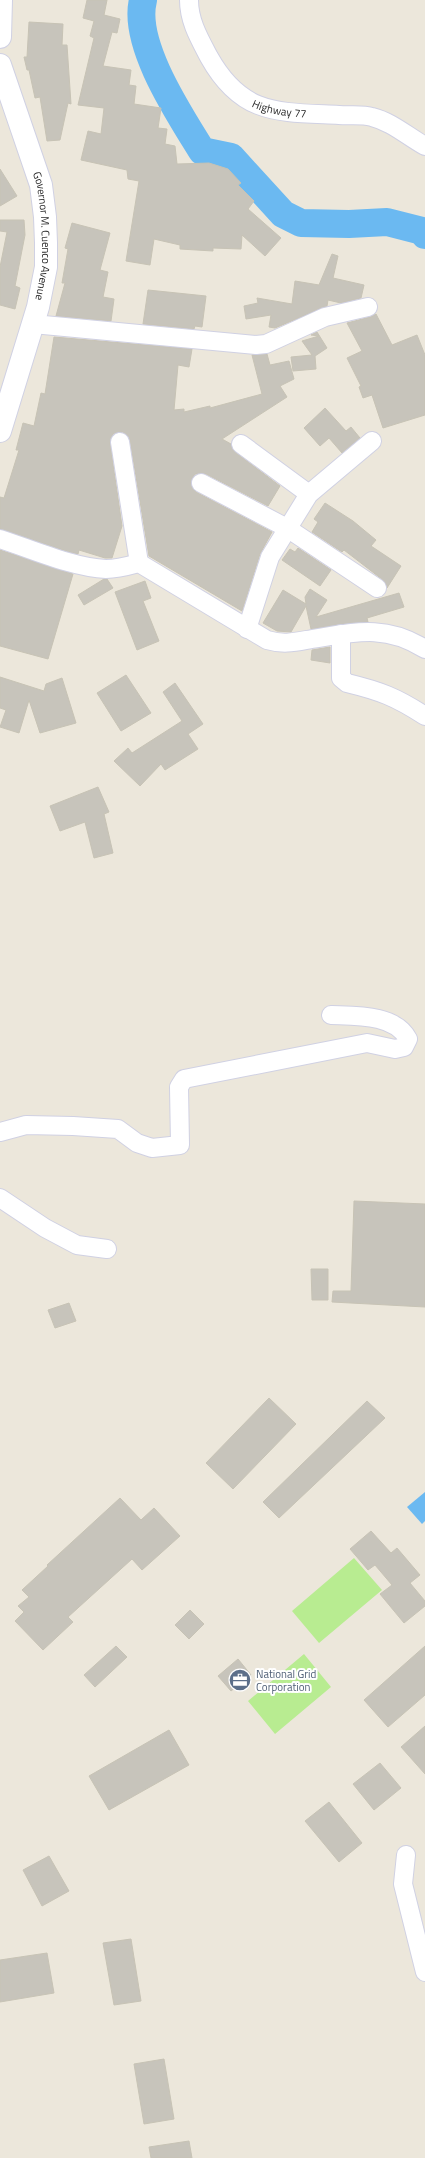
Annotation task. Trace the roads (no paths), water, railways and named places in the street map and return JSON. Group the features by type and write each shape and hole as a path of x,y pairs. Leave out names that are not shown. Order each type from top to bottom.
{"main road":[{"path":"0,38 1,0"},
{"name":"Governor M. Cuenco Avenue","path":"0,66 41,185 45,217 46,267 33,324 0,431"}],"street":[{"name":"Highway 77","path":"189,0 189,10 196,32 219,75 248,102 279,112 371,116 391,124 425,146"},
{"path":"33,324 256,345 266,344 325,317 368,307"},
{"path":"248,629 270,557 287,528 310,494 372,441"},
{"path":"120,442 139,563"},
{"path":"241,444 310,494"},
{"path":"201,483 287,528 377,588"},
{"path":"0,539 84,566 106,569 121,568 139,563 248,629 267,640 278,644 292,644 369,630 406,638 425,649"},
{"path":"341,634 341,678 343,681 397,698 425,716"},
{"path":"0,1132 26,1125 118,1129 137,1144 152,1148 180,1145 179,1087 184,1079 367,1043 395,1049 404,1047 408,1039 398,1027 371,1017 331,1015"},
{"path":"0,1198 45,1228 77,1246 107,1249"},
{"path":"406,1855 403,1884 425,1972"}],"water":[{"path":"425,1492 425,1521 422,1524 407,1507"}],"waterway":[{"path":"143,0 141,18 144,37 151,58 171,99 202,151 231,157 283,214 301,223 349,224 387,222 422,231 425,235"}],"place":[{"name":"National Grid Corporation","path":"240,1680"}]}
